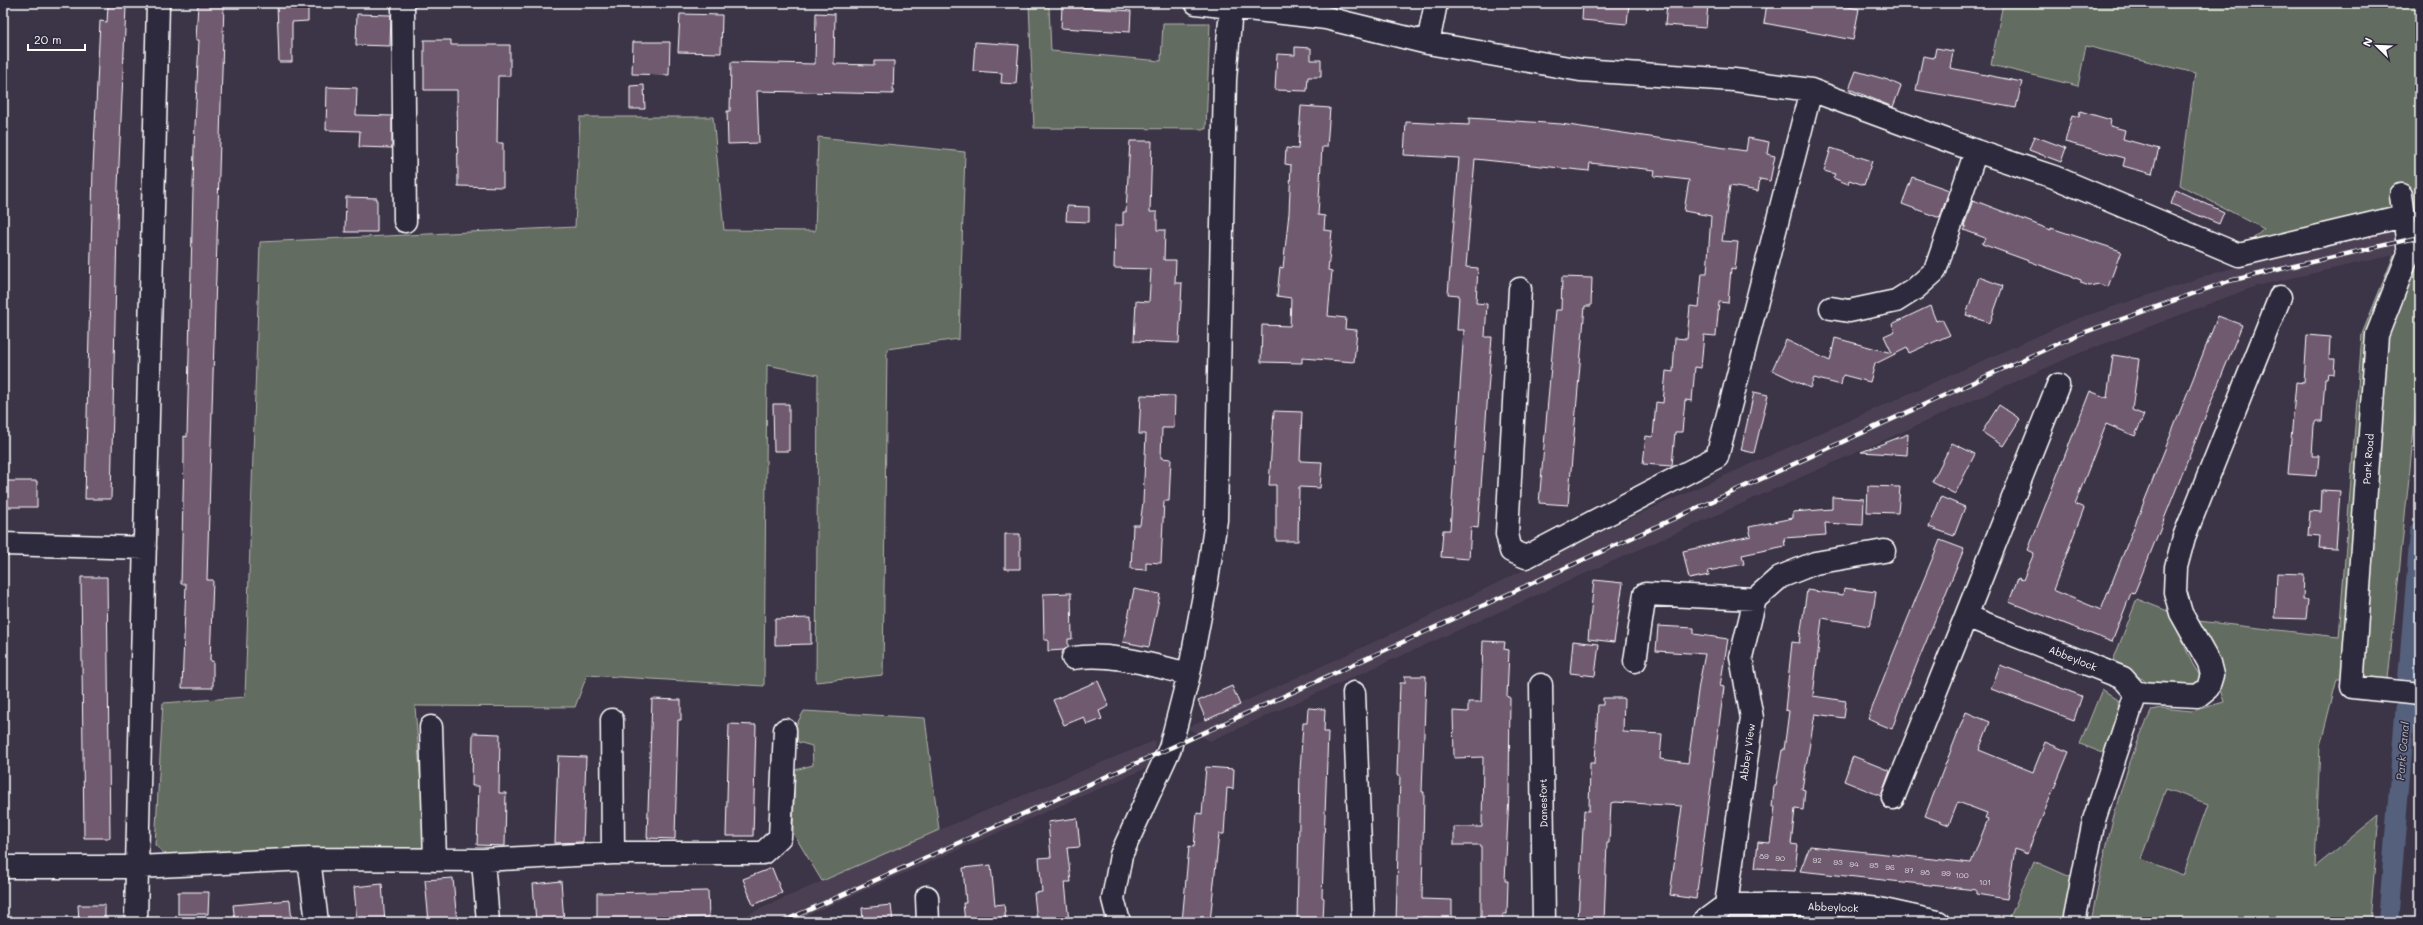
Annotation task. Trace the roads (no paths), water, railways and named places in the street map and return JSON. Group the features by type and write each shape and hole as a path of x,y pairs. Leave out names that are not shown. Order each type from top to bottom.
{"street":[{"path":"136,922 158,3"},
{"path":"403,3 405,221"},
{"path":"1196,3 1326,18 1428,43 1580,70 1734,80 1810,90 1976,151 2054,177 2239,255 2395,218 2404,223"},
{"path":"1428,43 1436,3"},
{"path":"1119,922 1113,899 1120,855 1170,748 1188,674 1208,574 1216,520 1225,79 1231,8"},
{"path":"1520,289 1507,534 1511,552 1526,557 1717,457 1810,90"},
{"path":"1831,308 1848,311 1896,301 1915,289 1935,271 1976,151"},
{"path":"2401,195 2404,223"},
{"name":"Park Road","path":"2404,223 2409,253 2377,335 2352,687 2420,694"},
{"path":"2074,922 2094,820 2136,693 2198,696 2208,688 2212,676 2209,663 2181,612 2175,592 2176,567 2184,537 2280,298"},
{"path":"1893,798 2058,385"},
{"path":"3,544 145,548"},
{"path":"1635,661 1645,594 1754,599 1780,577 1815,563 1884,551"},
{"name":"Abbey View","path":"1726,904 1752,718 1742,657 1754,599"},
{"name":"Abbeylock","path":"1966,616 2123,678 2136,693"},
{"path":"1073,658 1089,656 1126,659 1188,674"},
{"name":"Danesfort","path":"1541,685 1544,922"},
{"path":"1354,693 1363,922"},
{"path":"612,720 613,853"},
{"path":"431,727 435,860"},
{"path":"3,867 137,867 309,859 483,860 613,853 763,853 780,837 785,730"},
{"path":"309,859 317,922"},
{"path":"483,860 488,922"},
{"path":"927,897 928,922"},
{"path":"1703,922 1726,904"},
{"name":"Abbeylock","path":"1726,904 1790,914 1838,905 1879,909 1938,922"}],"waterway":[{"name":"Park Canal","path":"2388,922 2420,532"}],"railway":[{"path":"782,922 1170,748 2077,335 2229,281 2420,237"}]}
